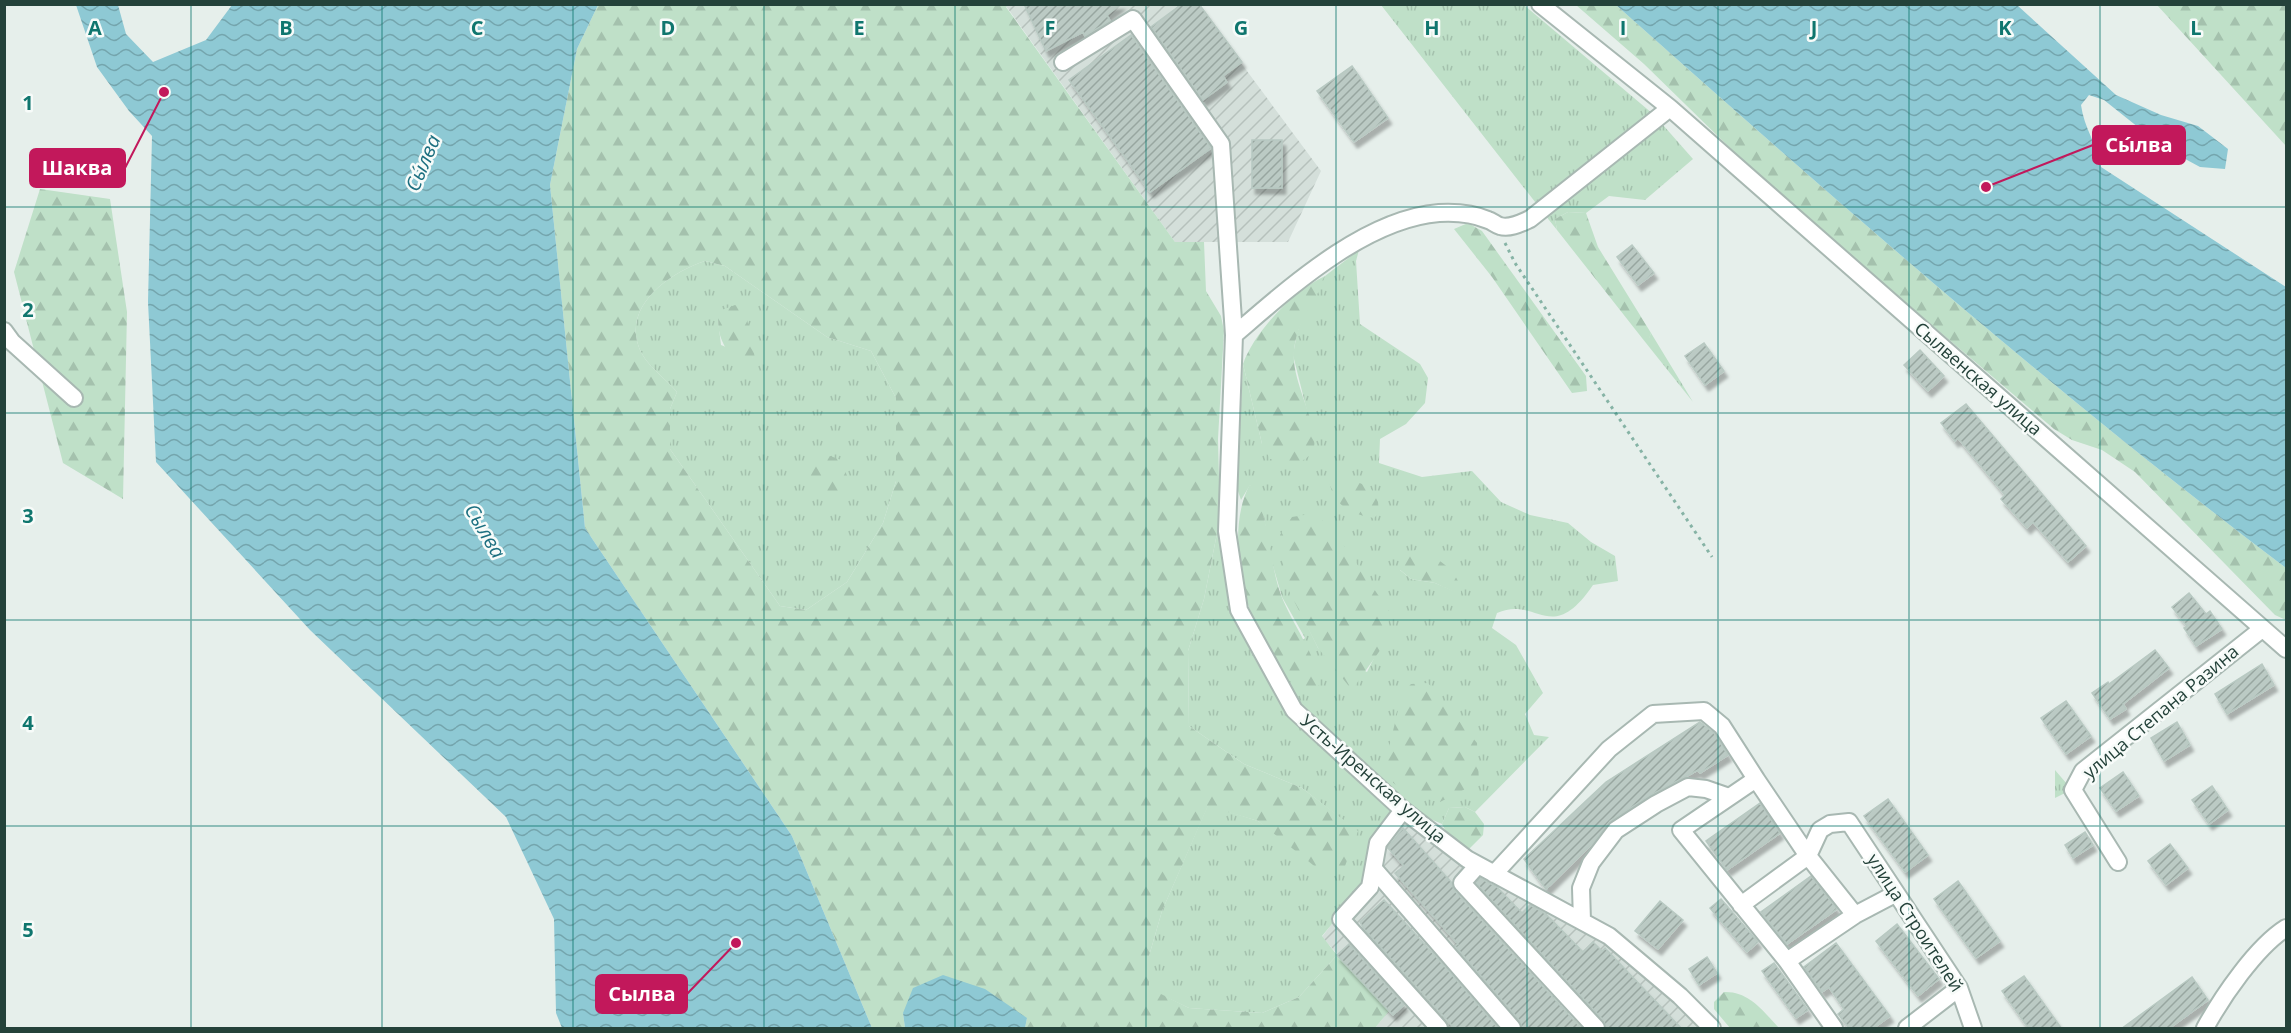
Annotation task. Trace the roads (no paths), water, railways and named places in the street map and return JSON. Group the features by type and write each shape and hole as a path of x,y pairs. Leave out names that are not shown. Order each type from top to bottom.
{"street":[{"name":"Сылвенская улица","path":"1540,4 1670,108 2286,649"},
{"name":"Усть-Иренская улица","path":"1063,62 1133,19 1221,144 1234,335 1227,531 1239,610 1294,710 1403,810 1478,865 1609,936 1680,996 1704,1026"},
{"path":"1234,335 1318,265 1393,226 1435,213 1458,212 1477,215 1500,227 1515,226 1530,219 1670,108"},
{"path":"4,331 12,342 74,398"},
{"name":"улица Степана Разина","path":"2118,862 2073,790 2083,771 2262,629"},
{"path":"1494,874 1609,749 1653,714 1704,711 1722,726 1808,856 1855,915"},
{"path":"1756,779 1681,830 1787,961 1834,1029"},
{"path":"1582,921 1581,888 1591,863 1616,830 1656,804 1688,788 1706,789 1729,797"},
{"path":"1403,810 1378,843 1370,888 1341,919 1439,1029"},
{"name":"улица Строителей","path":"1808,856 1821,830 1830,824 1849,822 1959,988 1973,1029"},
{"path":"1741,905 1808,856"},
{"path":"1478,865 1462,883 1596,1029"},
{"path":"1374,869 1512,1029"},
{"path":"1787,961 1855,915 1895,894"},
{"path":"2205,1029 2220,1002 2268,940 2286,928"},
{"path":"1907,1029 1959,988"}],"water":[{"path":"76,5 118,5 126,34 153,62 206,40 232,5 598,5 577,49 550,185 585,528 792,836 872,1028 562,1028 556,1013 554,919 506,817 310,630 156,462 148,302 152,136 129,111 97,67"},
{"path":"1616,5 2017,5 2116,95 2161,115 2198,126 2228,149 2225,169 2200,167 2163,147 2104,100 2089,95 2081,105 2101,167 2286,287 2286,568 2029,364 1862,222"},
{"path":"943,975 985,989 1027,1018 1025,1028 905,1028 903,1013 913,988"}],"place":[{"name":"Шаква","path":"164,92"},
{"name":"Сы́лва","path":"1986,187"},
{"name":"Сылва","path":"736,943"}]}
